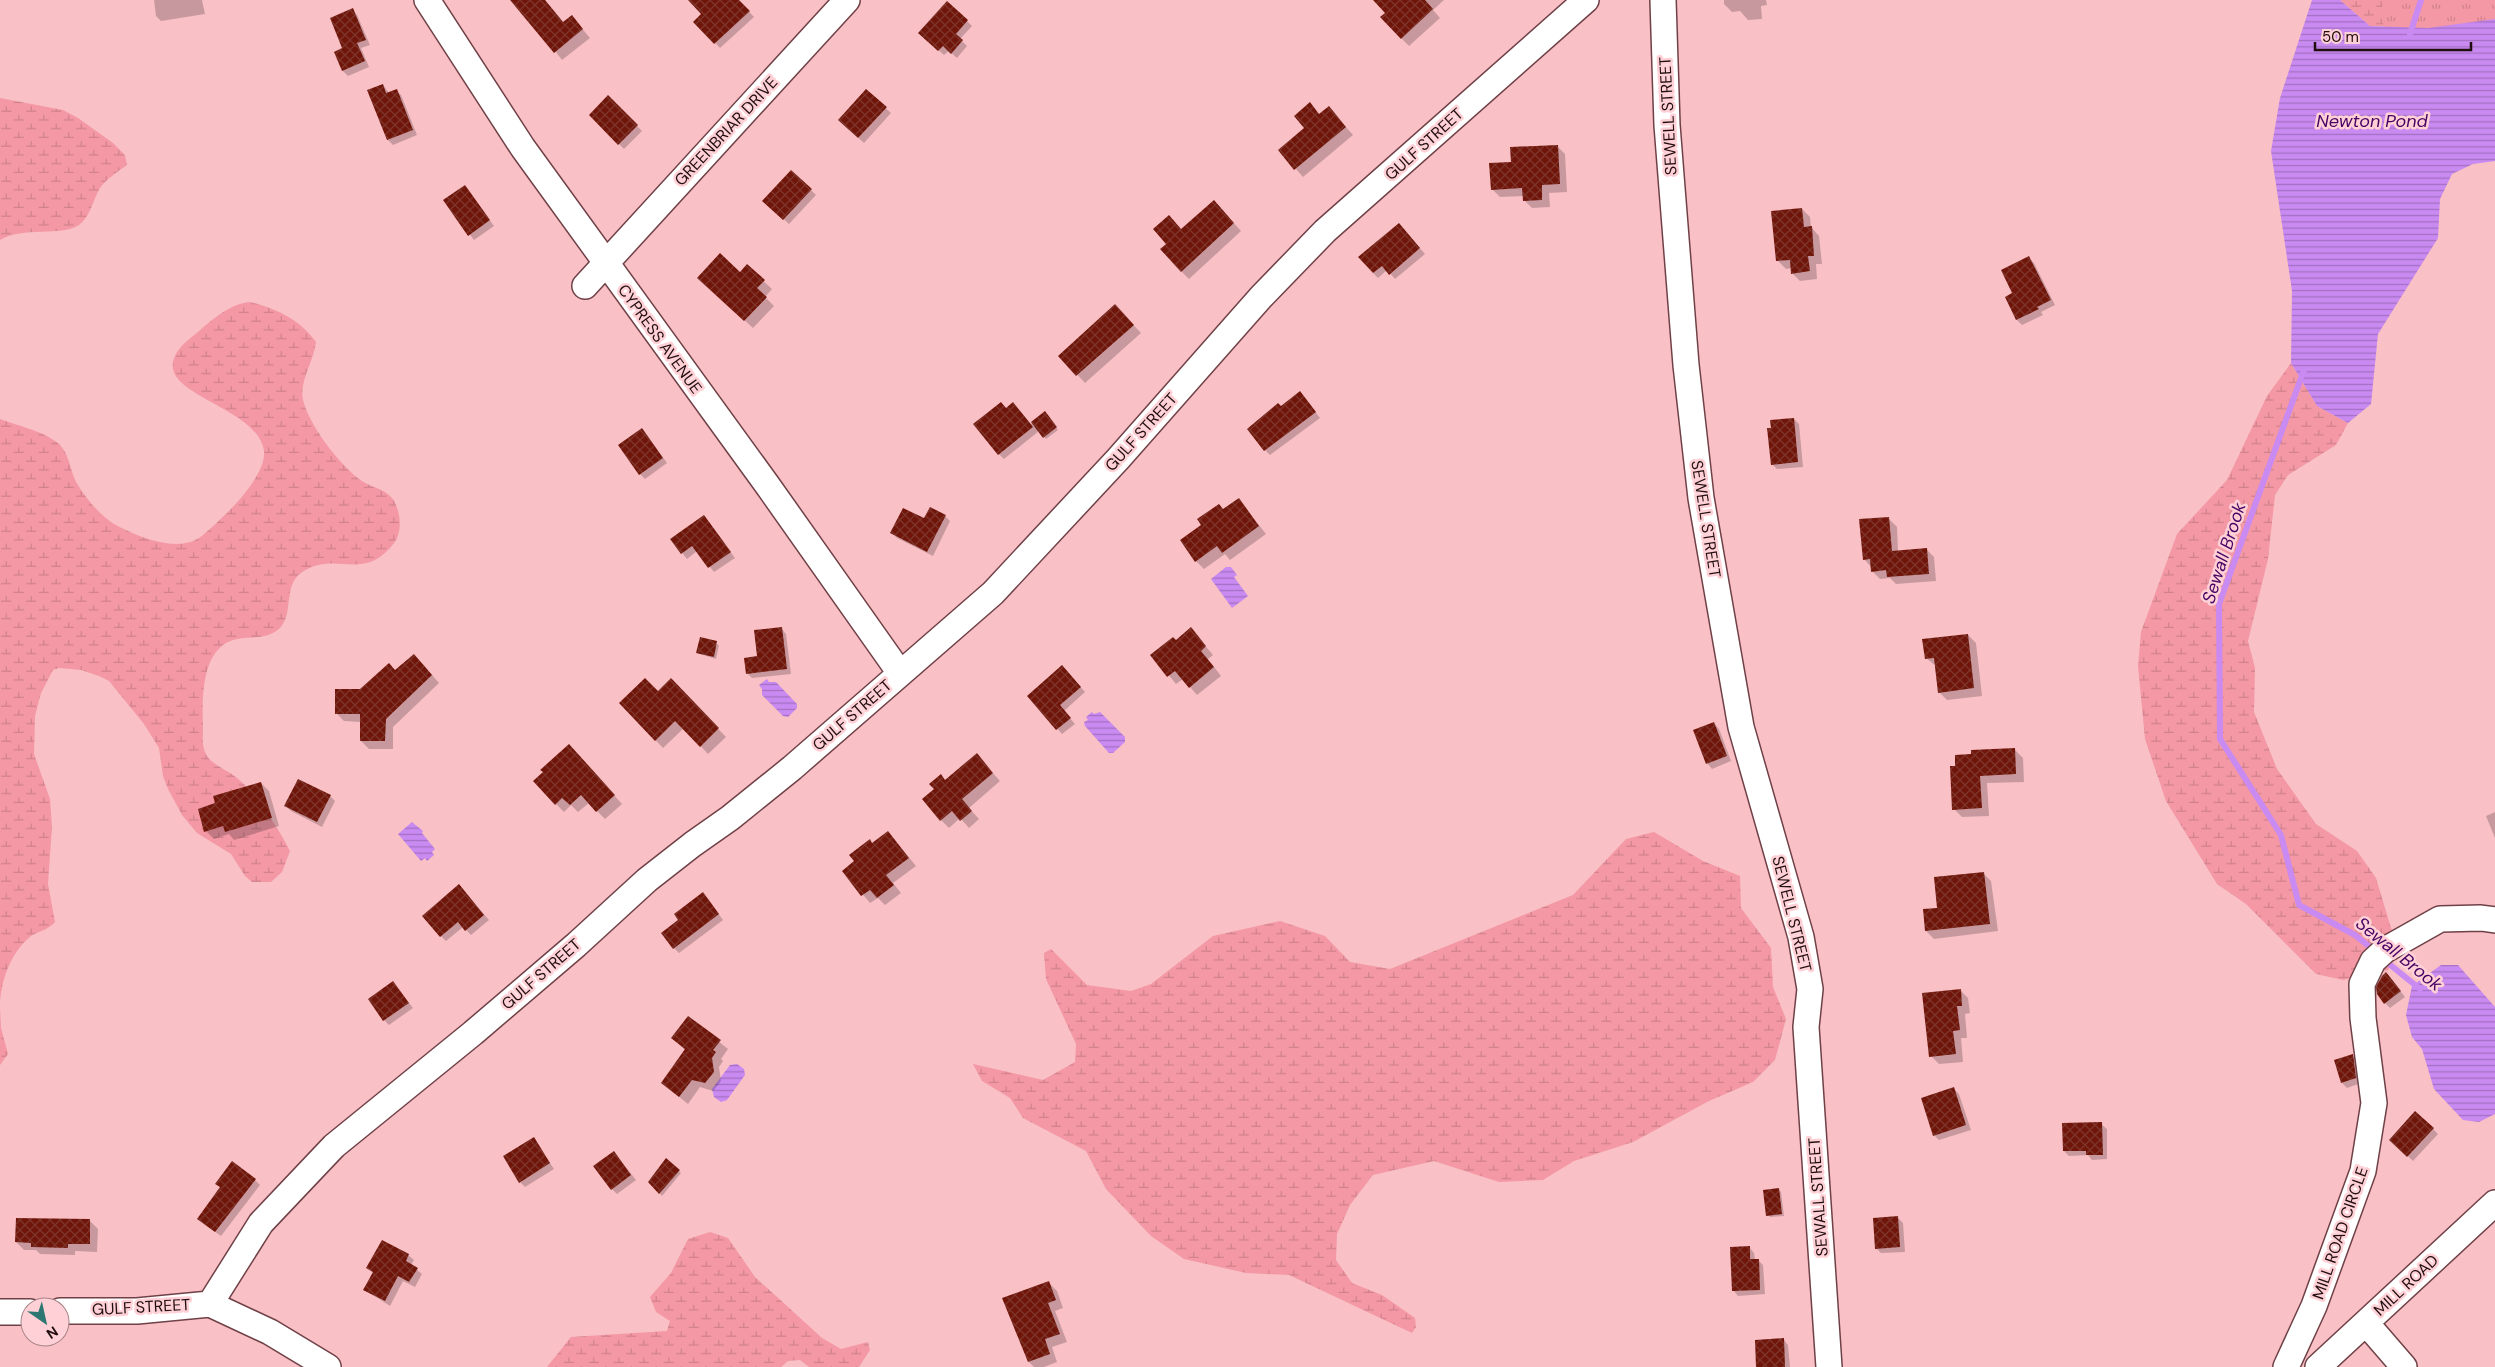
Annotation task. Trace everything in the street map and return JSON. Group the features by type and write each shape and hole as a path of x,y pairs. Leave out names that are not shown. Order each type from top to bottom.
{"street":[{"name":"CYPRESS AVENUE","path":"427,0 517,140 768,486 900,673"},
{"name":"GREENBRIAR DRIVE","path":"585,286 848,0"},
{"name":"GULF STREET","path":"70,1311 137,1311 210,1304 261,1223 334,1146 473,1033 576,945 646,880 730,818 792,768 994,593 1118,459 1261,297 1325,231 1586,0"},
{"name":"SEWELL STREET","path":"1663,0 1670,165 1686,365 1701,498 1741,728 1801,938 1810,990 1806,1027"},
{"name":"MILL ROAD CIRCLE","path":"2286,1367 2314,1306 2363,1171 2374,1103 2363,1018 2362,984 2379,956 2440,919 2481,918 2495,920"},
{"name":"SEWALL STREET","path":"1806,1027 1829,1367"},
{"name":"MILL ROAD","path":"2318,1367 2495,1203"},
{"path":"210,1304 270,1332 328,1367"},
{"path":"0,1312 20,1312"},
{"path":"2366,1323 2404,1367"}],"green space":[{"path":"2340,0 2495,0 2428,28 2370,26"},
{"name":"Newton Pond","path":"2383,0 2495,0 2495,115 2386,33 2381,16"},
{"path":"0,98 63,110 78,118 113,143 125,155 127,165 103,185 86,217 79,225 71,229 20,233 0,240"},
{"path":"250,302 287,316 302,327 316,342 302,393 311,421 334,454 351,472 359,479 385,492 392,498 400,521 395,541 378,559 357,564 324,564 301,573 292,585 287,615 280,628 265,636 237,639 225,644 216,652 210,662 206,675 203,702 203,746 206,754 209,759 237,778 251,792 274,823 290,851 282,872 271,882 252,882 245,876 231,854 197,833 182,815 163,776 159,748 144,724 109,681 81,670 59,668 53,670 41,693 35,716 34,754 50,799 52,827 48,884 55,922 46,929 31,936 18,950 5,976 0,1004 0,419 38,432 59,444 63,448 75,480 81,490 109,521 135,534 159,542 183,544 194,541 211,528 242,497 258,473 263,461 264,451 258,436 245,423 180,381 173,369 175,356 186,342 216,317 229,309"},
{"path":"2291,363 2317,406 2348,423 2336,445 2288,475 2275,495 2268,559 2248,641 2255,668 2254,712 2277,769 2316,824 2357,851 2376,878 2391,928 2402,949 2388,970 2343,980 2316,974 2246,904 2217,884 2166,801 2145,739 2138,666 2141,632 2177,534 2227,480 2267,396"},
{"path":"1654,832 1703,861 1740,876 1741,908 1771,948 1773,987 1786,1019 1775,1060 1753,1082 1709,1101 1633,1142 1574,1161 1543,1180 1499,1182 1434,1161 1373,1175 1350,1205 1337,1234 1336,1260 1352,1283 1382,1295 1415,1318 1416,1327 1412,1333 1289,1275 1246,1273 1184,1259 1151,1236 1106,1189 1086,1151 1023,1118 1010,1098 982,1081 973,1064 1043,1080 1075,1062 1076,1044 1046,979 1044,953 1051,949 1087,985 1131,991 1151,984 1213,936 1280,921 1325,936 1350,962 1390,969 1573,895 1626,839"},
{"path":"0,1008 1,1028 8,1054 0,1065"},
{"path":"710,1232 728,1238 755,1277 822,1338 841,1349 868,1342 870,1350 859,1367 809,1367 800,1360 788,1361 781,1367 547,1367 571,1337 667,1331 670,1321 656,1312 650,1297 671,1273 688,1239"}],"water":[{"name":"Newton Pond","path":"2312,0 2340,0 2370,26 2428,28 2495,19 2495,161 2473,164 2452,174 2440,199 2438,238 2378,334 2371,404 2348,423 2317,406 2291,363 2292,291 2271,151 2280,98"},
{"path":"1226,567 1231,567 1237,575 1234,577 1248,596 1232,608 1211,579"},
{"path":"767,679 769,682 776,682 797,704 797,708 788,717 783,716 762,695 762,689 759,685"},
{"path":"1092,712 1094,714 1100,712 1125,737 1125,742 1113,753 1109,753 1085,726 1084,722 1088,720 1086,717"},
{"path":"412,822 423,831 422,833 435,849 432,852 434,855 427,861 425,858 421,861 398,834"},
{"path":"2441,965 2458,965 2495,1007 2495,1114 2479,1122 2463,1120 2434,1089 2422,1049 2412,1037 2406,1015 2412,986"},
{"path":"737,1064 744,1069 745,1075 727,1100 721,1102 714,1097 712,1089 730,1065"}],"building":[{"path":"510,0 545,0 563,22 572,15 583,29 554,53"},
{"path":"688,0 739,0 750,11 714,44 693,22 701,14"},
{"path":"1373,0 1425,0 1433,9 1401,39 1380,17 1385,13"},
{"path":"947,1 968,20 956,34 963,40 951,54 943,46 938,51 918,33"},
{"path":"353,8 366,40 357,43 365,61 342,71 334,52 342,48 330,18"},
{"path":"383,84 386,93 397,89 413,130 387,140 367,90"},
{"path":"866,89 887,107 858,138 838,120"},
{"path":"608,95 638,125 618,145 589,115"},
{"path":"1310,102 1319,114 1329,106 1346,127 1294,170 1278,150 1304,128 1294,116"},
{"path":"1558,145 1560,184 1542,185 1542,200 1523,201 1522,188 1491,190 1489,163 1511,162 1510,147"},
{"path":"791,170 812,189 783,220 762,201"},
{"path":"465,185 490,220 468,236 443,200"},
{"path":"1214,200 1234,223 1181,272 1160,249 1166,244 1153,229 1169,215 1181,229"},
{"path":"1802,208 1804,227 1812,226 1814,256 1808,256 1810,271 1791,274 1790,260 1776,261 1771,211"},
{"path":"1399,223 1420,248 1389,275 1382,266 1373,273 1358,257"},
{"path":"720,253 740,272 747,264 765,280 757,288 767,297 744,321 697,278"},
{"path":"2029,256 2051,300 2037,307 2039,309 2016,320 2005,297 2012,293 2001,270"},
{"path":"1115,304 1134,325 1076,376 1058,356"},
{"path":"1300,391 1316,412 1264,451 1247,429 1278,403 1281,406"},
{"path":"1001,402 1006,408 1013,402 1033,427 998,455 973,424"},
{"path":"1045,411 1057,427 1043,438 1031,422"},
{"path":"1794,418 1798,462 1771,465 1767,428 1771,428 1770,420"},
{"path":"642,428 663,458 639,475 618,445"},
{"path":"1239,498 1259,526 1222,553 1217,546 1195,562 1180,540 1201,525 1197,519 1219,504 1223,509"},
{"path":"930,507 946,515 927,552 890,533 903,508 924,518"},
{"path":"704,515 731,552 708,568 692,546 681,554 670,539"},
{"path":"1889,517 1892,551 1927,548 1929,574 1887,577 1886,570 1871,572 1870,559 1863,560 1859,519"},
{"path":"782,627 787,669 746,674 744,658 757,656 754,630"},
{"path":"1191,627 1206,646 1201,651 1214,667 1189,688 1175,671 1167,677 1150,655 1173,637 1176,640"},
{"path":"1968,634 1974,688 1938,693 1934,658 1925,659 1922,639"},
{"path":"700,637 717,641 714,657 696,653"},
{"path":"414,654 432,675 386,719 385,741 360,741 360,714 335,714 335,689 360,689 389,663 395,670"},
{"path":"1062,665 1081,687 1060,705 1071,718 1056,730 1027,696"},
{"path":"645,678 658,691 671,678 719,728 700,747 675,721 655,741 619,703"},
{"path":"1714,722 1727,756 1706,764 1693,730"},
{"path":"569,744 615,795 596,812 581,795 570,805 562,798 555,805 533,781 543,772 540,770"},
{"path":"2015,748 2016,774 1980,776 1982,808 1952,810 1950,766 1955,766 1955,755 1971,754 1971,750"},
{"path":"977,753 993,773 962,799 972,811 960,821 952,811 940,821 922,799 934,789 929,784 941,774 945,780"},
{"path":"298,779 331,795 317,822 284,806"},
{"path":"261,782 272,818 225,832 223,826 204,832 198,809 215,803 213,796"},
{"path":"888,831 909,858 886,875 894,885 877,898 870,890 861,896 842,871 854,861 849,855 870,839 872,843"},
{"path":"1984,872 1990,924 1925,931 1923,909 1937,908 1934,877"},
{"path":"459,884 484,915 465,931 458,922 440,937 422,916"},
{"path":"703,892 719,914 673,949 661,933 678,920 674,914"},
{"path":"2386,972 2401,991 2384,1004 2377,994 2376,987"},
{"path":"393,981 409,1003 383,1021 368,999"},
{"path":"1961,989 1962,1006 1957,1006 1960,1030 1953,1031 1956,1054 1929,1057 1922,993"},
{"path":"688,1016 721,1040 713,1050 716,1052 712,1058 714,1072 705,1083 692,1080 679,1097 661,1083 685,1049 671,1038"},
{"path":"2353,1054 2356,1078 2341,1083 2334,1060"},
{"path":"1954,1087 1966,1125 1933,1136 1921,1098"},
{"path":"2415,1111 2434,1128 2407,1157 2389,1140"},
{"path":"2102,1122 2103,1155 2086,1155 2086,1151 2063,1151 2062,1123"},
{"path":"534,1137 550,1163 519,1183 503,1156"},
{"path":"614,1151 631,1175 611,1190 593,1166"},
{"path":"666,1158 680,1170 659,1194 648,1182"},
{"path":"232,1161 256,1179 215,1232 197,1219 220,1187 215,1184"},
{"path":"1779,1188 1782,1214 1766,1216 1763,1190"},
{"path":"1898,1216 1900,1247 1875,1249 1873,1218"},
{"path":"16,1218 90,1219 90,1244 68,1244 68,1248 31,1247 31,1243 15,1242"},
{"path":"382,1240 409,1254 406,1261 418,1268 409,1282 398,1276 385,1301 363,1290 373,1272 366,1268"},
{"path":"1750,1246 1750,1259 1759,1259 1760,1290 1732,1291 1730,1247"},
{"path":"1049,1281 1056,1300 1048,1303 1060,1334 1045,1339 1050,1354 1028,1362 1002,1298"},
{"path":"1784,1338 1785,1367 1756,1367 1755,1340"}],"waterway":[{"name":"Sewall Brook","path":"2410,34 2421,0"},
{"name":"Sewall Brook","path":"2304,370 2219,604 2220,739 2281,835 2299,905 2355,935 2376,952"},
{"name":"Sewall Brook","path":"2383,959 2420,989"}]}
